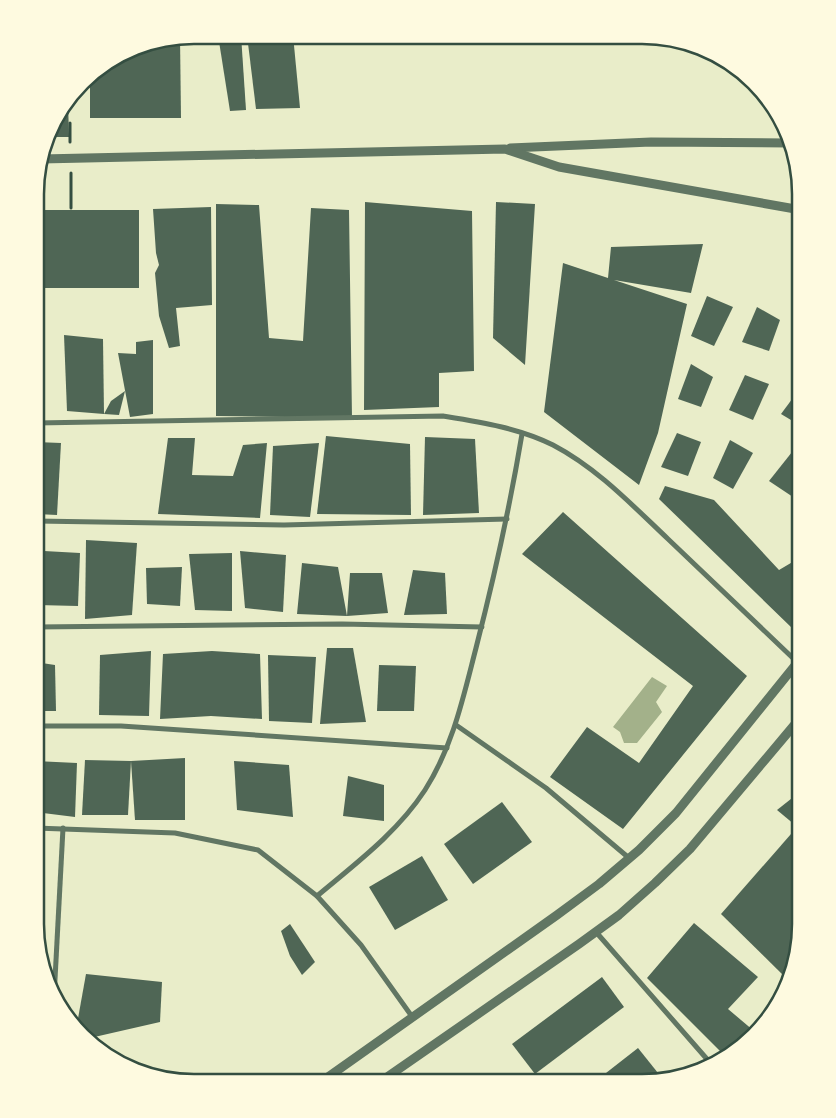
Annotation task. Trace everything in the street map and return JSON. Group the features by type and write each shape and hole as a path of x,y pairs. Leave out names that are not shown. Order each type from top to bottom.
{"street":[{"path":"48,159 505,149 651,142 783,143"},
{"path":"505,149 559,167 792,208"},
{"path":"44,423 145,423 443,416 488,423 552,445 586,464 792,653"},
{"path":"317,896 385,839 424,791 447,748 456,725 482,627 507,519 522,434"},
{"path":"44,521 284,525 507,519"},
{"path":"44,627 342,624 482,627"},
{"path":"332,1074 557,916 630,858 676,813 792,669"},
{"path":"456,725 546,788 630,858"},
{"path":"44,726 121,726 447,748"},
{"path":"392,1074 596,932 656,884 690,849 792,728"},
{"path":"44,828 175,833 258,850 317,896 361,945 413,1018"},
{"path":"55,981 63,828"},
{"path":"596,932 707,1060"}],"shaded area":[{"path":"652,677 667,686 656,702 662,712 637,743 624,743 620,732 613,727"}],"building":[{"path":"219,44 242,44 246,110 230,111"},
{"path":"248,44 294,44 300,108 256,109"},
{"path":"180,45 181,118 90,118 90,86 95,81 127,59 155,49"},
{"path":"68,111 69,137 55,137"},
{"path":"365,202 472,211 474,371 439,373 439,407 364,410"},
{"path":"496,202 535,204 525,365 493,338"},
{"path":"216,204 259,205 269,338 303,341 311,208 349,210 352,418 216,416"},
{"path":"211,207 212,305 176,308 180,346 169,348 159,316 155,273 159,265 156,253 153,209"},
{"path":"44,210 139,210 139,288 44,288"},
{"path":"703,244 691,293 614,280 687,304 658,433 639,485 544,412 563,263 608,278 611,247"},
{"path":"707,296 733,307 714,346 691,336"},
{"path":"757,307 780,320 769,351 742,342"},
{"path":"64,335 103,339 104,414 67,411"},
{"path":"153,340 153,414 130,417 118,353 136,354 136,342"},
{"path":"691,364 713,377 701,407 678,399"},
{"path":"745,375 769,384 753,420 729,410"},
{"path":"125,391 119,415 104,414 111,401"},
{"path":"792,399 792,421 781,414"},
{"path":"677,433 701,442 688,476 661,467"},
{"path":"326,436 410,444 411,515 317,514"},
{"path":"425,437 475,439 479,513 423,515"},
{"path":"168,438 195,438 192,475 233,476 243,445 267,443 260,518 158,514"},
{"path":"730,440 753,453 733,489 713,478"},
{"path":"44,442 61,443 57,515 44,514"},
{"path":"319,443 310,517 270,515 273,446"},
{"path":"792,452 792,496 769,481"},
{"path":"665,486 714,500 779,570 792,562 792,628 659,499"},
{"path":"563,512 747,676 623,829 550,777 587,727 639,763 693,686 522,554"},
{"path":"86,540 137,543 132,615 85,619"},
{"path":"44,551 80,553 78,606 44,605"},
{"path":"240,551 286,555 283,612 245,608"},
{"path":"232,553 232,611 195,610 189,554"},
{"path":"302,563 338,567 347,616 297,614"},
{"path":"182,567 180,606 147,604 146,568"},
{"path":"413,570 445,573 447,614 404,615"},
{"path":"350,573 382,573 388,613 347,616"},
{"path":"327,648 353,648 366,722 320,724"},
{"path":"151,651 149,716 99,715 100,655"},
{"path":"212,651 260,654 262,719 211,716 160,719 163,654"},
{"path":"268,655 316,657 312,723 269,721"},
{"path":"44,663 55,665 56,711 44,711"},
{"path":"379,665 416,666 414,711 377,711"},
{"path":"185,758 185,820 135,820 131,761"},
{"path":"85,760 131,761 128,815 82,815"},
{"path":"44,761 77,763 75,817 44,813"},
{"path":"234,761 289,765 293,817 237,810"},
{"path":"348,776 384,785 384,821 343,816"},
{"path":"792,798 792,822 777,810"},
{"path":"502,802 532,842 473,884 444,844"},
{"path":"791,834 792,934 783,975 721,914"},
{"path":"422,856 448,900 395,930 369,887"},
{"path":"694,923 758,977 728,1009 750,1028 721,1052 647,978"},
{"path":"290,924 315,962 302,975 290,956 281,931"},
{"path":"86,974 162,982 160,1022 95,1037 78,1019"},
{"path":"602,977 624,1007 535,1074 512,1044"},
{"path":"638,1048 658,1073 643,1074 605,1074"}]}
